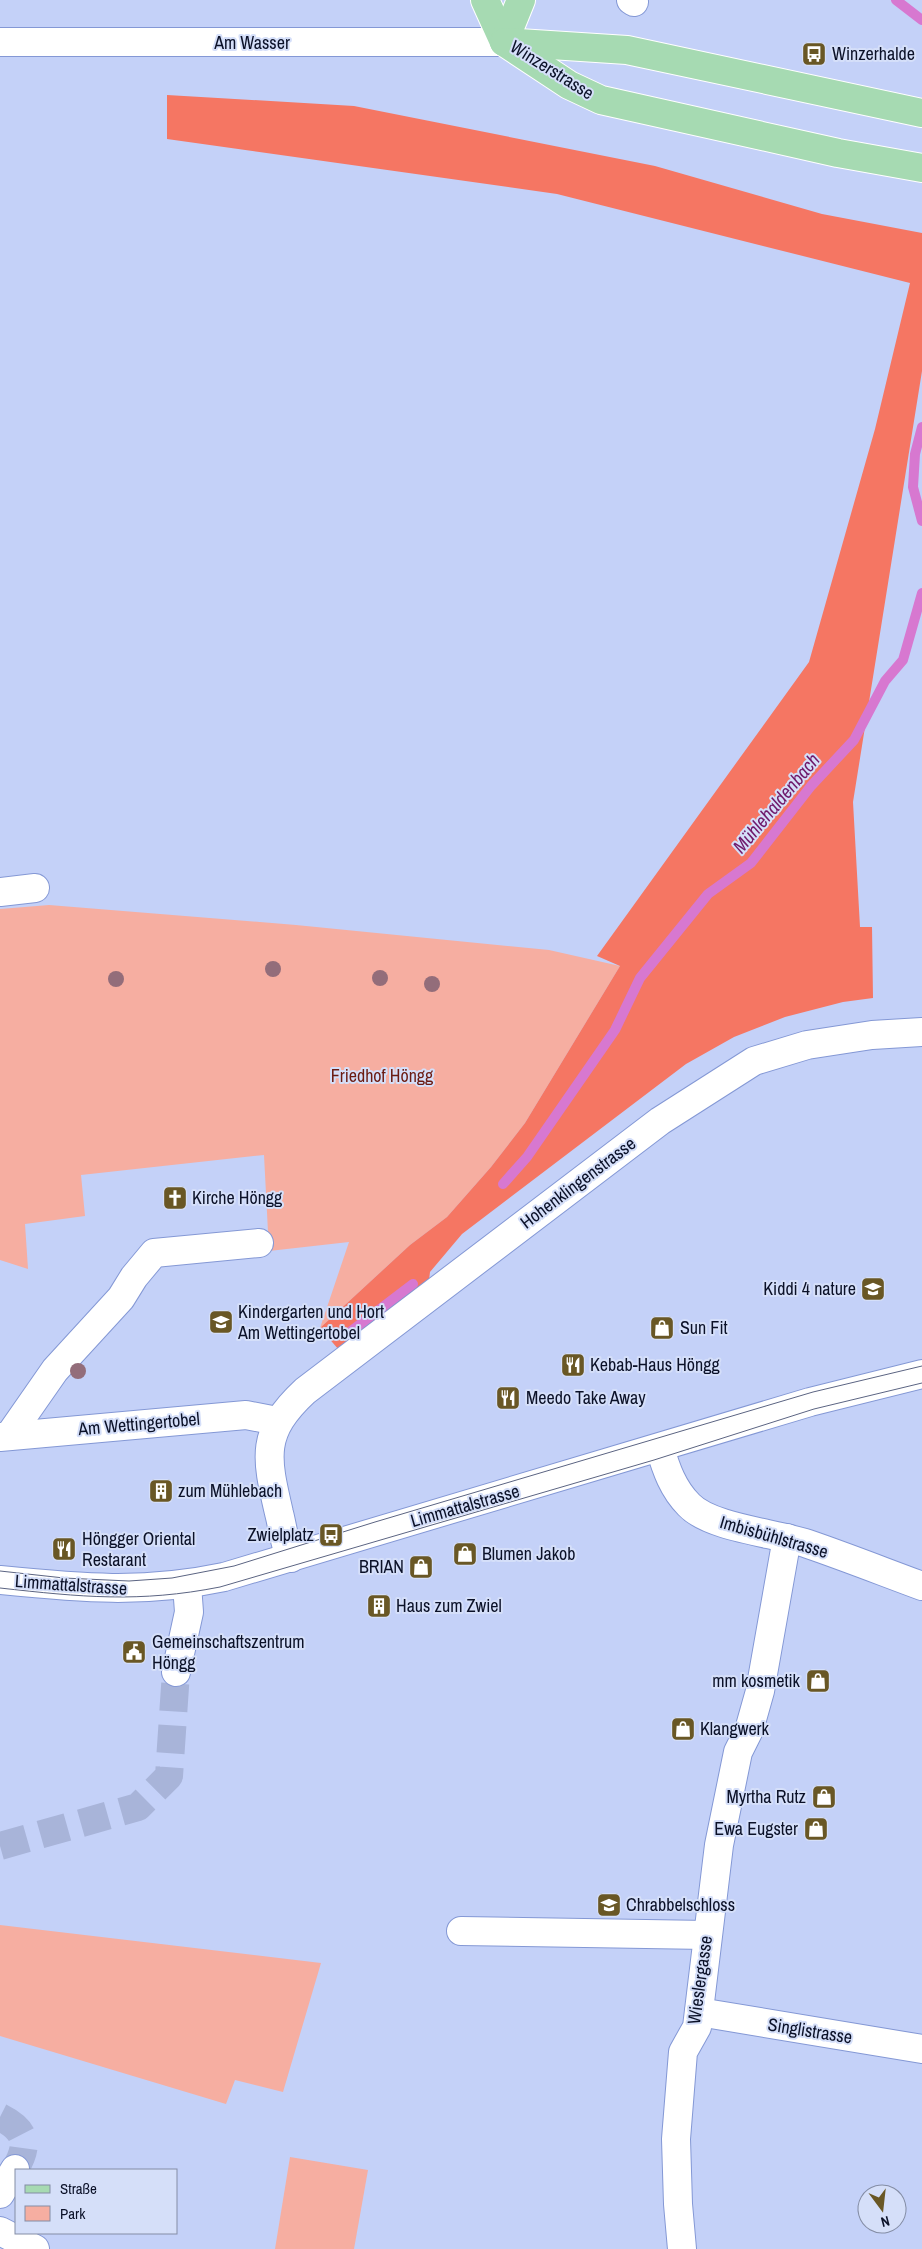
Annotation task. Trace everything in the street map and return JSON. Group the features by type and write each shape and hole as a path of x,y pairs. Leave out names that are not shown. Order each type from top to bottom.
{"main road":[{"path":"485,0 504,42"},
{"path":"504,42 521,0"},
{"name":"Winzerstrasse","path":"504,42 626,50 922,113"},
{"name":"Winzerstrasse","path":"504,42 569,85 601,100 838,153 922,168"}],"street":[{"name":"Am Wasser","path":"0,42 504,42"},
{"path":"0,892 35,888"},
{"name":"Hohenklingenstrasse","path":"277,1422 305,1391 660,1120 754,1061 807,1045 872,1035 922,1032"},
{"path":"5,1436 55,1370 121,1298 154,1253 260,1243"},
{"name":"Limmattalstrasse","path":"0,1580 115,1589 187,1585 291,1558 835,1395 922,1374"},
{"name":"Am Wettingertobel","path":"5,1436 246,1415 277,1422"},
{"path":"277,1422 268,1449 271,1478 291,1558"},
{"name":"Imbisbühlstrasse","path":"660,1448 671,1481 689,1505 700,1514 716,1520 787,1538 922,1586"},
{"name":"Wieslergasse","path":"682,2249 678,2204 676,2139 683,2052 697,2027 719,1845 738,1752 749,1730 760,1691 787,1538"},
{"path":"176,1672 189,1612 187,1585"},
{"path":"461,1931 707,1935"},
{"name":"Singlistrasse","path":"699,2012 922,2049"},
{"path":"0,2194 15,2169"},
{"path":"0,2231 35,2249"}],"green space":[{"name":"Friedhof Höngg","path":"49,905 296,925 549,950 620,966 525,1123 491,1167 447,1217 410,1245 320,1328 349,1242 269,1251 264,1155 81,1175 85,1216 25,1224 28,1269 0,1260 0,909"},
{"path":"0,1925 321,1963 283,2092 235,2080 226,2104 0,2036"},
{"path":"290,2157 368,2170 354,2249 275,2249"}],"shaded area":[{"path":"167,95 354,106 655,166 822,214 922,233 922,371 853,802 860,927 872,927 873,998 843,1002 785,1017 734,1037 686,1064 462,1234 430,1272 429,1280 339,1350 320,1328 410,1245 447,1217 491,1167 525,1123 620,966 597,956 809,662 875,429 910,283 557,194 167,139"}],"waterway":[{"name":"Mühlehaldenbach","path":"896,0 922,20"},
{"name":"Mühlehaldenbach","path":"922,427 915,454 913,487 922,521"},
{"name":"Mühlehaldenbach","path":"503,1184 527,1157 615,1030 640,978 708,894 751,863 811,786 854,740 885,681 903,660 922,593"},
{"name":"Mühlehaldenbach","path":"346,1335 413,1284"}],"tunnel":[{"path":"0,1846 138,1807 169,1776 176,1672"},
{"path":"0,2117 15,2127 23,2138 23,2152 15,2169"}],"tram line":[{"path":"0,1571 64,1578 129,1581 172,1578 234,1566 375,1522 813,1392 922,1366"},
{"path":"0,1588 84,1596 136,1597 191,1592 220,1587 654,1460 814,1409 922,1383"}],"place":[{"name":"Winzerhalde","path":"814,54"},
{"name":"Kirche Höngg","path":"175,1198"},
{"name":"Kiddi 4 nature","path":"873,1289"},
{"name":"Kindergarten und Hort Am Wettingertobel","path":"221,1322"},
{"name":"Sun Fit","path":"662,1328"},
{"name":"Kebab-Haus Höngg","path":"573,1365"},
{"name":"Meedo Take Away","path":"508,1398"},
{"name":"zum Mühlebach","path":"161,1491"},
{"name":"Zwielplatz","path":"331,1535"},
{"name":"Höngger Oriental Restarant","path":"64,1549"},
{"name":"Blumen Jakob","path":"465,1554"},
{"name":"BRIAN","path":"421,1567"},
{"name":"Haus zum Zwiel","path":"379,1606"},
{"name":"Gemeinschaftszentrum Höngg","path":"134,1652"},
{"name":"mm kosmetik","path":"818,1681"},
{"name":"Klangwerk","path":"683,1729"},
{"name":"Myrtha Rutz","path":"824,1797"},
{"name":"Ewa Eugster","path":"816,1829"},
{"name":"Chrabbelschloss","path":"609,1905"}]}
